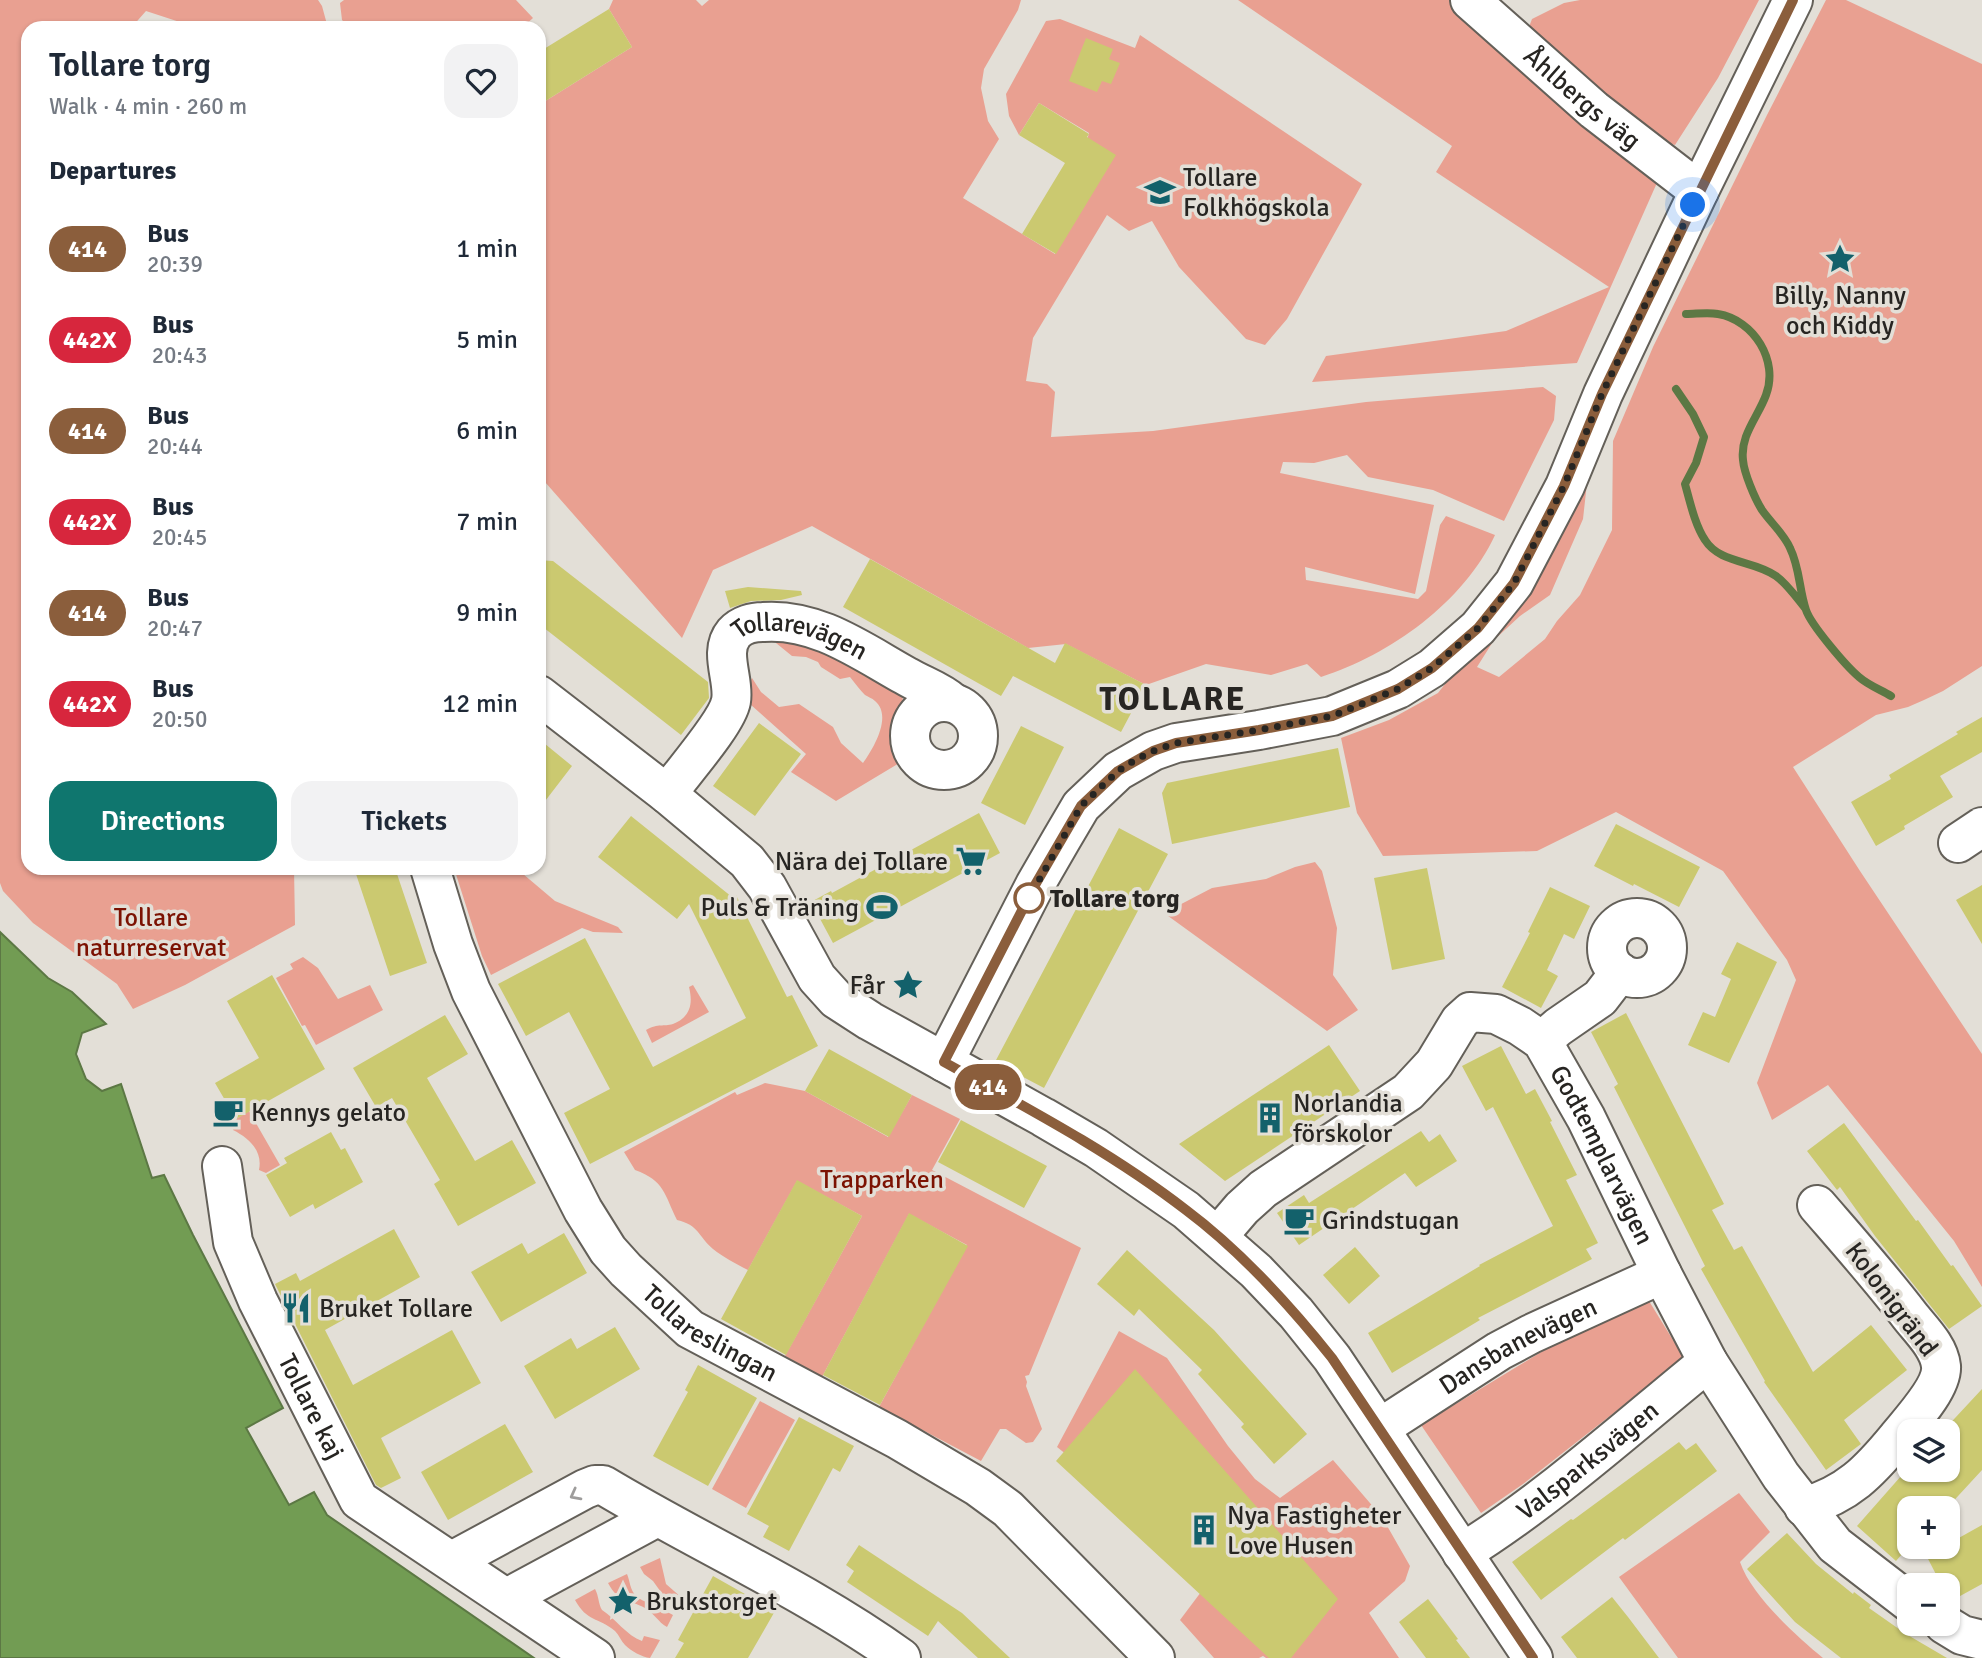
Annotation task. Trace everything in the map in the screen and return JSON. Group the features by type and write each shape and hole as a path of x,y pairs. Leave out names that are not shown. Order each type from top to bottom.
{"street":[{"name":"Åhlbergs väg","path":"1470,0 1594,110 1699,191"},
{"path":"944,1062 1035,885 1081,806 1118,771 1153,751 1176,743 1332,716 1398,689 1432,668 1478,628 1514,583 1564,486 1602,394 1793,0"},
{"name":"Tollarevägen","path":"667,794 722,722 731,702 728,645 734,632 752,622 775,621 804,625 837,636 952,702"},
{"path":"546,700 667,794 747,861 767,887 817,978 836,999 1121,1164 1219,1236 1256,1271 1296,1313 1332,1358 1533,1658"},
{"name":"Tollareslingan","path":"432,875 453,944 471,991 583,1210 608,1250 626,1270 690,1329 897,1440 978,1487 1008,1509 1155,1658"},
{"path":"1542,1041 1600,998 1620,972"},
{"name":"Godtemplarvägen","path":"1219,1236 1263,1189 1408,1092 1434,1064 1460,1021 1470,1013 1496,1014 1520,1026 1542,1041 1586,1118 1708,1362 1781,1476 1835,1545 1897,1593"},
{"name":"Tollare kaj","path":"222,1166 233,1242 258,1301 359,1500 452,1561"},
{"name":"Kolonigränd","path":"1804,1507 1827,1500 1870,1470 1936,1389 1941,1367 1934,1347 1873,1268 1817,1205"},
{"name":"Dansbanevägen","path":"1380,1428 1499,1351 1662,1274"},
{"name":"Valsparksvägen","path":"1462,1553 1558,1484 1708,1362"},
{"path":"595,1658 452,1561 595,1485 603,1485 842,1619 901,1658"},
{"path":"508,1598 657,1517"},
{"path":"1960,1634 1982,1640"}],"green space":[{"name":"Tollare naturreservat","path":"0,0 318,0 326,21 177,21 146,11 137,21 21,21 21,875 294,875 295,925 185,985 133,1009 117,984 33,923 3,891 0,883"},
{"path":"344,0 516,0 533,18 530,21 343,21 340,3"},
{"path":"613,0 696,0 702,6 709,0 1021,0 984,69 981,88 988,121 999,139 963,198 1055,254 1089,133 1039,103 1019,135 1009,116 1006,94 1046,21 1060,19 1135,48 1140,35 1362,184 1287,319 1265,345 1246,339 1179,267 1152,221 1129,231 1107,215 1033,338 1026,381 1047,384 1055,392 1051,437 1153,431 1366,402 1543,387 1556,396 1554,420 1504,521 1433,490 1368,477 1347,455 1314,463 1283,462 1280,473 1434,505 1415,594 1305,567 1306,580 1418,599 1426,591 1440,525 1446,516 1495,535 1464,582 1445,604 1422,623 1373,655 1321,677 1307,664 1271,675 1206,664 1146,685 1066,644 1028,648 812,526 713,570 682,638 546,483 546,101 632,47 609,9"},
{"path":"1238,0 1457,0 1660,176 1577,363 1312,382 1326,356 1506,331 1609,287 1436,172 1452,146"},
{"path":"1580,0 1759,0 1718,78 1675,145 1646,135 1526,35 1532,19 1564,3"},
{"path":"1826,0 1846,0 1982,64 1982,666 1924,700 1876,715 1793,767 1982,1054 1982,1287 1954,1241 1828,1085 1772,1120 1757,1083 1796,980 1787,960 1723,871 1616,812 1537,851 1383,856 1357,813 1341,738 1389,720 1438,693 1464,660 1587,483 1583,519 1550,595 1520,616 1494,640 1477,667 1499,677 1545,639 1580,595 1612,530 1613,441 1653,347"},
{"path":"798,635 902,694 902,720 891,743 901,762 836,801 791,772 806,754 742,697 752,678 761,692 779,707 799,704 833,727 841,743 863,763 880,732 880,707 865,695 850,677 840,679 821,667 818,662 806,657 792,656 776,643"},
{"path":"1315,862 1322,871 1337,928 1333,975 1358,1010 1327,1031 1164,913 1212,888 1266,879"},
{"path":"456,875 524,875 555,901 618,927 623,933 593,932 582,928 491,975 482,956"},
{"path":"303,957 318,968 338,999 370,985 383,1010 316,1045 305,1025 302,1026 276,978 293,969 290,964"},
{"path":"693,985 709,1012 652,1043 646,1030 673,1024 684,1018 691,999 689,987"},
{"name":"Trapparken","path":"765,1083 805,1091 888,1137 912,1095 960,1119 932,1170 1081,1248 1029,1375 1025,1376 1026,1386 1042,1429 1033,1442 1026,1443 1006,1429 1000,1429 981,1461 879,1407 967,1245 909,1214 822,1377 785,1356 862,1216 797,1181 748,1270 713,1249 690,1225 677,1220 662,1189 645,1174 635,1170 624,1152 735,1092 737,1095"},
{"path":"249,1111 280,1165 266,1173 259,1170 259,1157 254,1146 233,1130 236,1119"},
{"path":"1649,1301 1684,1358 1523,1484 1481,1513 1421,1425 1546,1349"},
{"path":"1119,1331 1167,1358 1228,1446 1255,1479 1280,1498 1333,1460 1382,1517 1410,1566 1405,1581 1369,1613 1399,1658 1214,1658 1180,1620 1201,1592 1077,1463 1057,1447"},
{"path":"760,1401 795,1420 746,1508 712,1489"},
{"path":"1739,1493 1770,1532 1740,1562 1746,1575 1776,1614 1823,1658 1678,1658 1619,1577"},
{"path":"660,1558 666,1584 682,1598 679,1604 663,1595 640,1567"},
{"path":"627,1574 636,1596 673,1615 667,1627 648,1610 620,1597 608,1583"},
{"path":"595,1589 602,1610 631,1635 642,1641 644,1636 660,1640 650,1658 630,1649 615,1631 588,1616 579,1607 575,1600"}],"shaded area":[{"path":"0,932 48,978 72,992 106,1024 82,1033 76,1054 86,1079 102,1091 121,1084 152,1178 164,1175 283,1408 246,1428 289,1505 314,1492 327,1515 534,1658 0,1658"}],"building":[{"path":"609,9 632,47 546,101 546,48"},
{"path":"1086,38 1113,49 1109,59 1120,63 1111,84 1102,81 1097,92 1069,81"},
{"path":"1039,103 1089,134 1087,137 1116,155 1056,254 1022,234 1065,163 1019,135"},
{"path":"870,559 1055,663 1065,643 1146,685 1121,732 1013,676 1001,696 843,607"},
{"path":"546,560 553,561 708,682 709,698 681,735 546,629"},
{"path":"748,587 801,591 802,595 781,600 751,601 730,608 725,591"},
{"path":"1982,717 1982,752 1940,776 1953,797 1876,846 1851,802 1891,779 1889,775"},
{"path":"759,723 801,754 755,816 713,786"},
{"path":"1021,726 1064,747 1025,825 981,803"},
{"path":"546,745 572,766 546,800"},
{"path":"1338,748 1350,807 1172,844 1162,793 1167,783"},
{"path":"979,813 1000,853 833,943 811,902"},
{"path":"631,816 732,897 736,895 787,997 792,995 818,1046 590,1164 564,1113 610,1089 569,1012 526,1036 498,984 585,938 653,1067 746,1018 689,904 677,919 598,857"},
{"path":"1616,824 1700,867 1679,907 1594,866"},
{"path":"1119,828 1168,854 1044,1088 995,1062"},
{"path":"1427,868 1445,959 1392,970 1374,878"},
{"path":"356,875 397,875 427,963 390,976"},
{"path":"1982,885 1982,944 1956,900"},
{"path":"1550,887 1590,906 1574,939 1564,934 1547,970 1558,976 1541,1008 1502,987"},
{"path":"1737,942 1777,962 1729,1063 1688,1045 1703,1012 1715,1017 1731,979 1721,974"},
{"path":"272,975 325,1069 236,1119 215,1083 259,1058 227,1001"},
{"path":"1626,1013 1724,1204 1712,1210 1734,1250 1742,1246 1813,1372 1871,1325 1907,1370 1844,1420 1861,1444 1826,1470 1764,1382 1701,1269 1705,1266 1614,1087 1618,1084 1591,1032"},
{"path":"445,1015 468,1054 427,1078 475,1161 512,1140 536,1183 458,1226 434,1184 440,1180 392,1098 376,1107 353,1068"},
{"name":"Norlandia förskolor","path":"1329,1045 1360,1091 1225,1181 1179,1144"},
{"path":"1501,1046 1526,1094 1535,1089 1552,1121 1550,1122 1577,1175 1566,1180 1598,1243 1586,1249 1592,1259 1478,1318 1480,1320 1392,1373 1368,1333 1479,1265 1553,1226 1493,1107 1486,1111 1462,1066"},
{"path":"829,1049 912,1095 889,1137 805,1091"},
{"path":"961,1120 1047,1166 1024,1208 938,1162"},
{"path":"1844,1123 1982,1306 1949,1329 1840,1187 1837,1190 1807,1151"},
{"path":"1421,1131 1429,1142 1440,1134 1457,1161 1416,1187 1405,1173 1299,1245 1277,1213 1304,1195 1309,1203"},
{"path":"331,1132 341,1150 345,1148 363,1182 315,1209 313,1204 290,1217 266,1175 287,1163 284,1158"},
{"path":"797,1180 862,1216 786,1355 721,1319"},
{"path":"909,1213 968,1246 880,1405 823,1375"},
{"path":"394,1229 420,1277 325,1330 353,1385 452,1330 481,1383 381,1438 401,1478 381,1488 376,1485 275,1284 296,1273 300,1281"},
{"path":"564,1233 587,1273 501,1322 471,1272 522,1243 528,1254"},
{"path":"1355,1247 1380,1276 1349,1304 1323,1275"},
{"path":"1127,1250 1214,1330 1307,1434 1274,1464 1241,1427 1244,1424 1198,1374 1202,1370 1139,1309 1134,1316 1097,1284"},
{"path":"615,1327 640,1369 555,1419 524,1366 571,1338 577,1349"},
{"path":"698,1365 757,1398 708,1486 653,1456 688,1392 685,1390"},
{"name":"Nya Fastigheter Love Husen","path":"1135,1369 1338,1599 1291,1658 1269,1658 1056,1461"},
{"path":"1982,1389 1982,1470 1958,1496 1897,1496 1896,1561 1857,1526 1897,1481 1960,1482 1960,1419 1954,1419"},
{"path":"799,1417 854,1446 840,1472 833,1468 789,1551 763,1537 769,1526 747,1514"},
{"path":"505,1424 533,1472 448,1520 421,1472"},
{"path":"1679,1442 1686,1450 1696,1443 1717,1471 1541,1600 1512,1562"},
{"path":"1982,1525 1982,1584 1960,1596 1960,1573 1935,1573 1928,1559 1960,1559 1960,1537"},
{"path":"1787,1533 1816,1564 1897,1628 1897,1636 1909,1636 1947,1658 1841,1658 1795,1622 1747,1569"},
{"path":"859,1545 962,1613 1010,1658 978,1658 938,1621 928,1636 847,1582 854,1571 846,1565"},
{"path":"713,1576 775,1611 748,1658 675,1658 684,1643 678,1640"},
{"path":"1612,1597 1659,1658 1577,1658 1561,1637"},
{"path":"1428,1599 1470,1658 1426,1658 1399,1622"}],"waterway":[{"path":"1686,314 1714,313 1731,318 1743,324 1760,344 1766,356 1769,382 1763,403 1750,426 1743,451 1753,493 1790,548 1806,610 1815,625 1859,677 1891,696"},
{"path":"1676,389 1704,437 1696,463 1685,484 1701,534 1719,554 1776,576 1805,608"}],"bus line":[{"name":"414","path":"1533,1658 1332,1358 1296,1313 1256,1271 1219,1236 1121,1164 944,1062 1035,885 1081,806 1118,771 1153,751 1176,743 1332,716 1398,689 1432,668 1478,628 1514,583 1564,486 1602,394 1793,0"}],"place":[{"name":"Tollare Folkhögskola","path":"1160,192"},
{"name":"Billy, Nanny och Kiddy","path":"1840,259"},
{"name":"Nära dej Tollare","path":"971,861"},
{"name":"Tollare torg","path":"1029,898"},
{"name":"Puls & Träning","path":"882,907"},
{"name":"Får","path":"908,985"},
{"name":"Kennys gelato","path":"228,1112"},
{"name":"Norlandia förskolor","path":"1270,1118"},
{"name":"Grindstugan","path":"1299,1220"},
{"name":"Bruket Tollare","path":"296,1308"},
{"name":"Nya Fastigheter Love Husen","path":"1204,1530"},
{"name":"Brukstorget","path":"623,1601"}],"district":[{"name":"TOLLARE","path":"1173,698"}],"route":[{"path":"1029,898 1025,905 1081,806 1118,771 1135,760 1176,743 1332,716 1398,689 1432,668 1478,628 1514,583 1564,486 1602,394 1693,205"}]}
